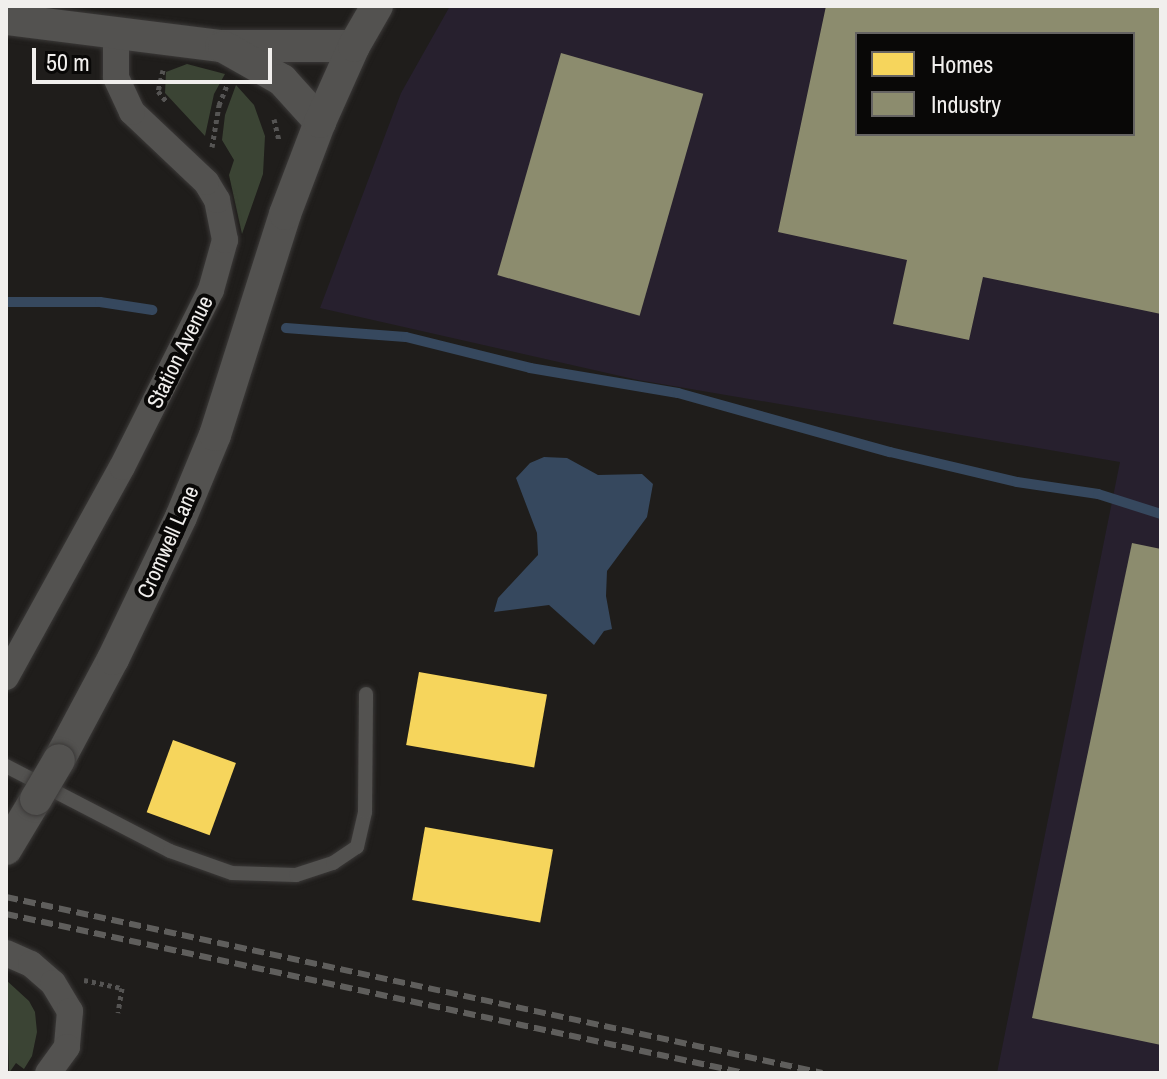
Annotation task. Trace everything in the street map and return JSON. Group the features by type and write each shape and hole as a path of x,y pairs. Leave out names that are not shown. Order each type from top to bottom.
{"street":[{"path":"6,19 116,32 228,59 282,80 320,122 354,46 377,6"},
{"name":"Station Avenue","path":"6,677 122,467 211,290 225,240 217,200 206,182 132,112 116,77 116,32"},
{"path":"228,59 354,46"},
{"name":"Cromwell Lane","path":"6,849 59,760 113,659 181,517 241,359 285,214 320,122"},
{"path":"6,953 31,964 53,983 70,1011 67,1047 48,1073"}],"lane":[{"path":"6,766 170,851 232,873 296,875 333,863 357,847 365,812 366,694"}],"path":[{"path":"212,147 228,59"},
{"path":"172,60 163,68 158,91 173,110"},
{"path":"201,138 212,147 223,167 206,182"}],"shaded area":[{"path":"450,6 1161,6 1161,1073 997,1073 1120,462 638,380 320,308 401,93"}],"green space":[{"path":"187,64 225,74 214,94 205,136 165,93 166,72"},
{"path":"236,85 254,105 265,136 263,174 242,234 229,175 234,160 222,140 225,115"},
{"path":"6,980 29,1001 35,1012 37,1032 32,1056 24,1069 16,1063 9,1073"}],"water":[{"path":"544,457 567,458 598,475 642,474 653,484 647,517 607,571 606,596 612,629 604,631 594,645 549,605 494,612 498,598 538,555 537,533 516,478 530,463"}],"building: Homes":[{"path":"419,672 547,695 534,767 406,745"},
{"path":"173,740 236,763 210,835 147,812"},
{"path":"425,827 553,850 540,922 412,900"}],"building: Industry":[{"path":"826,6 1161,6 1161,314 983,277 969,340 893,324 907,260 778,232"},
{"path":"561,53 703,94 640,316 497,275"},
{"path":"1132,543 1161,549 1161,1045 1032,1018"}],"waterway":[{"path":"6,302 100,302 152,310"},
{"path":"286,328 406,337 530,368 678,393 890,452 1017,482 1098,494 1161,514"}],"railway":[{"path":"6,897 822,1073"},
{"path":"6,914 744,1073"}]}
